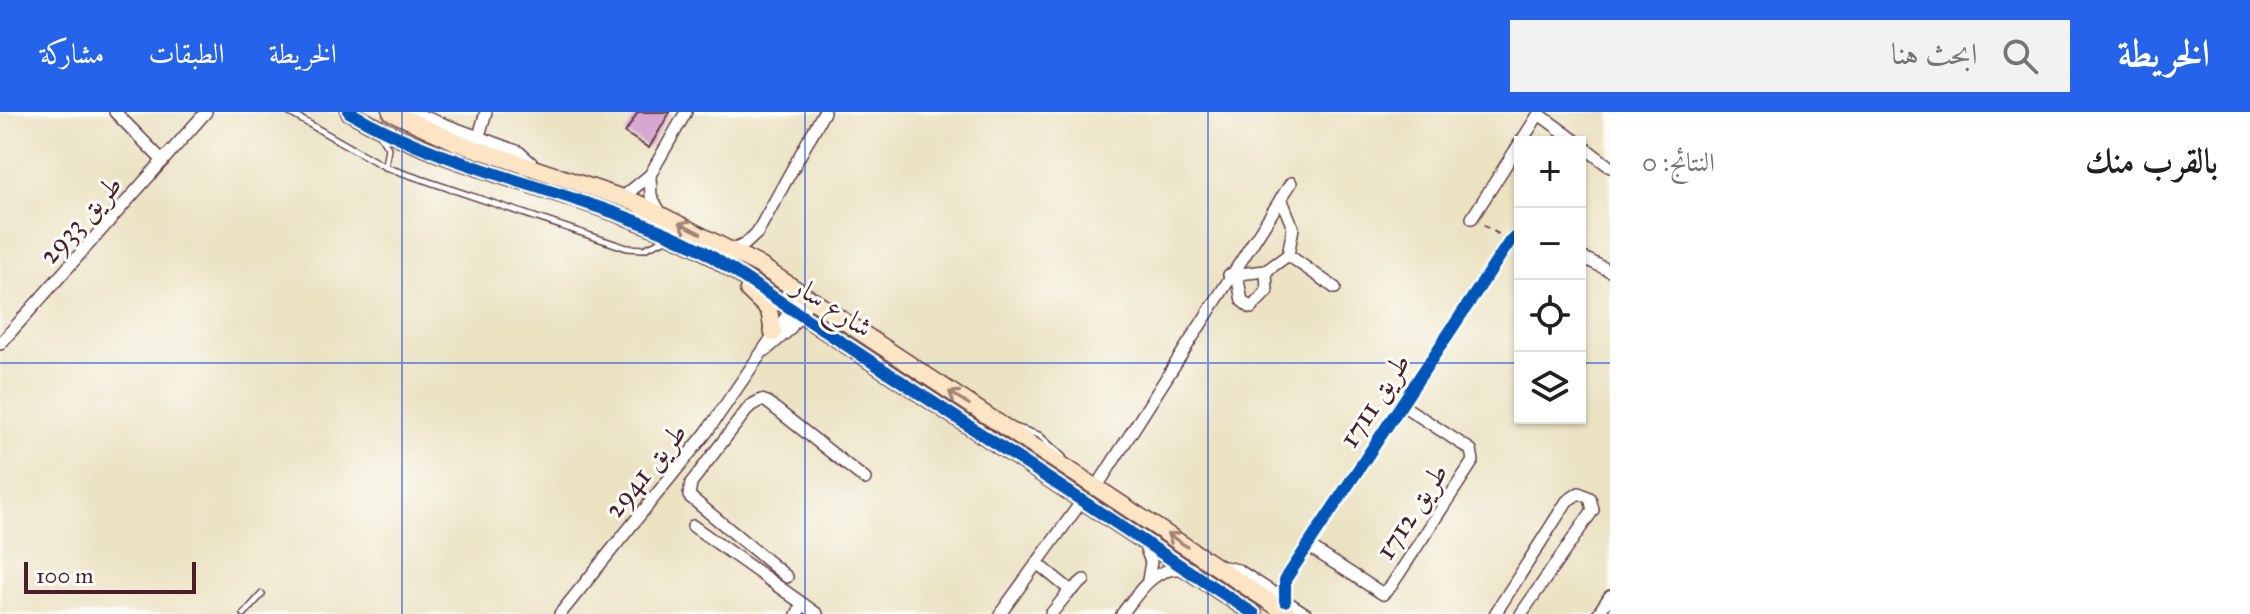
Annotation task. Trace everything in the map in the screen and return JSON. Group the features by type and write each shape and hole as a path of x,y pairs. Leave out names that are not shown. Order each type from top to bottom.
{"street":[{"path":"115,112 163,161"},
{"name":"طريق 2933","path":"2,336 206,112"},
{"name":"شارع سار","path":"349,112 471,168 609,208 702,250 801,304 1002,425 1218,567 1287,607"},
{"name":"شارع سار","path":"391,112 436,134 660,212 759,265 801,304 1082,501 1254,614"},
{"path":"478,139 486,112"},
{"path":"623,197 650,175 686,112"},
{"path":"732,250 744,245 757,233 824,112"},
{"path":"413,113 525,155 537,169"},
{"path":"1524,136 1539,113 1569,136"},
{"path":"1586,149 1610,167"},
{"path":"1472,218 1514,152"},
{"path":"650,175 651,196 660,212"},
{"path":"1096,488 1291,183"},
{"path":"1233,275 1266,271 1288,255 1293,228 1281,198"},
{"path":"757,233 759,265"},
{"name":"طريق 1711","path":"1285,580 1399,403 1514,238"},
{"path":"702,250 715,265 765,304 772,317 773,333"},
{"path":"1288,255 1335,288"},
{"path":"1586,259 1610,271"},
{"path":"1233,275 1242,301 1251,308 1267,291 1266,271"},
{"name":"طريق 2941","path":"564,612 706,433 773,333 801,304"},
{"name":"طريق 2941","path":"762,353 781,338 801,304"},
{"path":"787,577 689,496 691,483 750,406 761,400 865,479"},
{"name":"طريق 1712","path":"1308,546 1383,594 1473,461 1471,450 1399,403"},
{"path":"706,433 720,445"},
{"path":"1495,614 1567,501 1579,493 1590,498 1593,510 1521,614"},
{"path":"1000,614 1082,501"},
{"path":"693,526 800,609 817,614"},
{"path":"1141,539 1151,562 1148,580"},
{"path":"1037,563 1070,590"},
{"path":"1218,567 1238,570 1287,607 1306,614"},
{"path":"1122,614 1148,580 1168,569 1188,569"},
{"path":"1051,614 1070,590 1084,580"},
{"path":"1264,587 1285,580 1287,607"},
{"path":"1598,614 1610,596"}],"lane":[{"path":"288,112 385,167 632,249 649,248 673,235"},
{"path":"370,124 387,144 385,167"},
{"path":"244,614 262,594"}],"path":[{"path":"1472,218 1514,237"}],"building":[{"path":"638,112 670,112 649,148 625,133"}],"cycle path":[{"path":"349,112 435,152 615,213 702,250 1254,614"},
{"path":"1285,601 1285,580 1514,238"}]}
